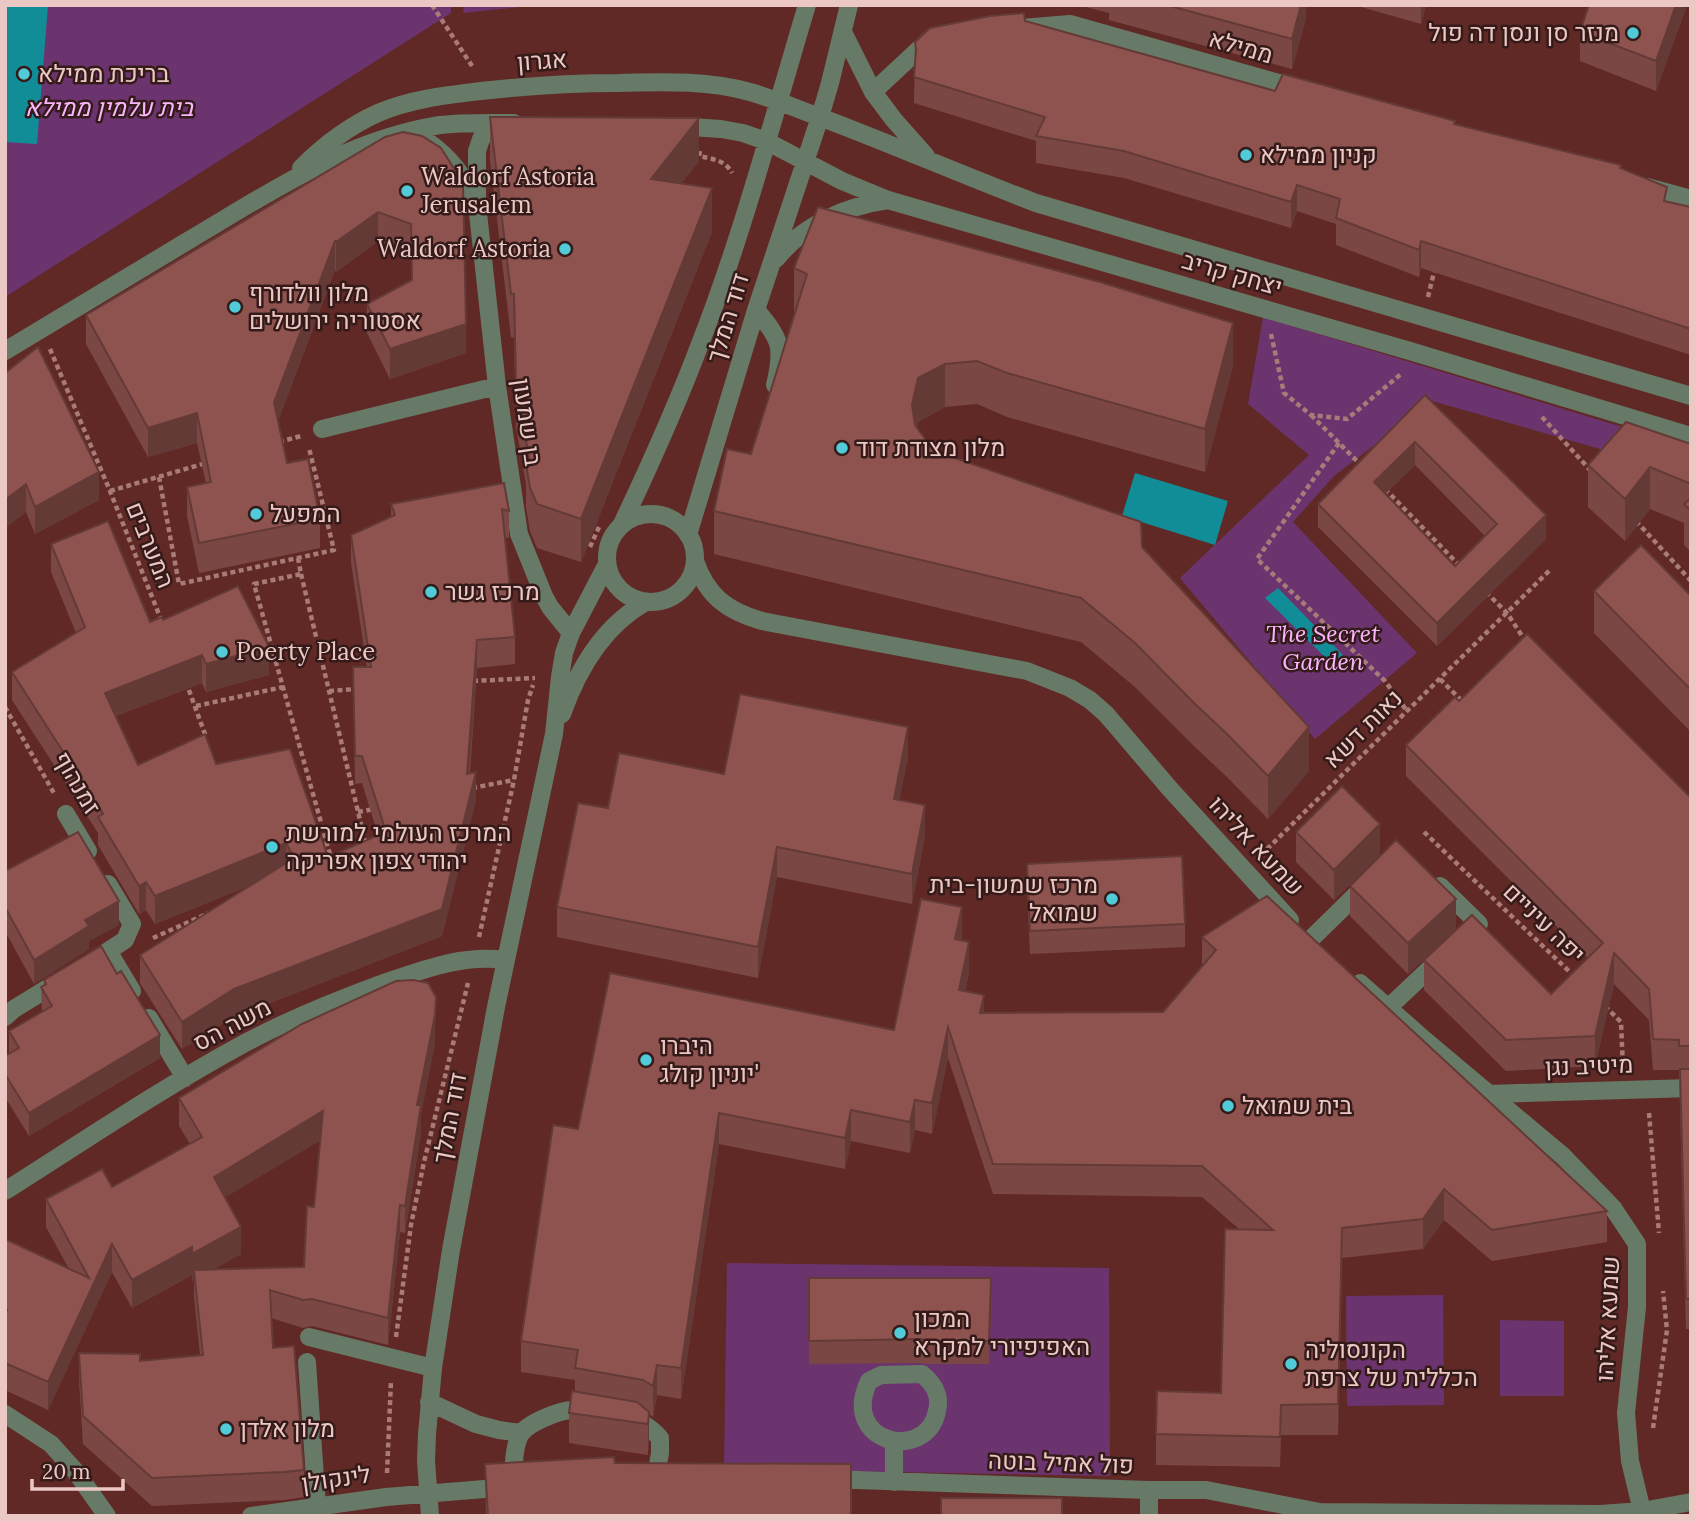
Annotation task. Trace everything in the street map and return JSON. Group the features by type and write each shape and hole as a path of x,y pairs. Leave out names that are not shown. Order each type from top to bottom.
{"street":[{"name":"דוד המלך","path":"622,524 643,481 700,344 738,236 807,5"},
{"name":"דוד המלך","path":"688,535 756,310 820,117 849,5"},
{"name":"ממילא","path":"1001,31 1070,24 1310,91"},
{"path":"843,32 873,92 931,162"},
{"path":"873,92 932,37 946,36"},
{"name":"אגרון","path":"289,181 319,150 378,113 411,102 452,94 584,83 693,83 751,92 820,117"},
{"name":"יצחק קריב","path":"820,117 1036,203 1691,396"},
{"name":"אגרון","path":"5,351 289,181 343,153 387,137 464,123 535,124"},
{"name":"בן שמעון","path":"493,123 481,139 477,151 477,204 497,386 519,534 544,596 571,633"},
{"path":"660,126 721,129 766,141"},
{"name":"בן שמעון","path":"412,131 443,152 466,182 477,204"},
{"name":"יצחק קריב","path":"766,141 842,181 888,200 1410,351 1691,436"},
{"path":"1626,181 1691,199"},
{"path":"770,268 794,240 811,228 856,207 888,200"},
{"path":"756,310 776,335 780,348 780,365 770,400"},
{"path":"314,432 497,386"},
{"path":"705,478 727,477"},
{"path":"650,514 665,517 678,524 688,535 694,548 695,561 691,576 684,587 673,596 646,602 621,591 611,579 607,550 622,524 635,517 650,514"},
{"name":"שמעא אליהו","path":"695,561 701,579 709,591 729,608 744,616 1027,671 1070,688 1090,700 1106,714 1170,789 1294,924 1316,944 1375,876"},
{"name":"דוד המלך","path":"430,1516 426,1461 429,1402 451,1250 505,960 554,734 559,677 571,633 607,565"},
{"name":"דוד המלך","path":"554,734 569,694 593,650 620,620 646,602"},
{"name":"זמנהוף","path":"66,814 132,924 125,940"},
{"path":"1388,1008 1479,924 1431,877"},
{"path":"5,1017 125,940"},
{"path":"108,951 185,1078"},
{"name":"משה הס","path":"5,1191 185,1078 282,1025 402,976 454,961 489,958 505,960"},
{"name":"שמעא אליהו","path":"1350,974 1563,1156 1613,1208 1637,1244 1637,1307 1626,1413 1630,1461 1642,1511"},
{"name":"מיטיב נגן","path":"1488,1094 1691,1088"},
{"path":"309,1337 433,1368"},
{"path":"307,1362 317,1506"},
{"path":"922,1374 933,1382 937,1392 939,1405 936,1416 924,1433 912,1440 894,1441 875,1433 866,1422 863,1393 869,1381 881,1375 922,1374"},
{"path":"429,1402 476,1424 521,1433"},
{"path":"427,1494 519,1487 515,1456 521,1433 554,1414 574,1410 641,1422 651,1429 660,1438 656,1482"},
{"path":"5,1414 51,1444 76,1472 107,1516"},
{"path":"894,1441 894,1482"},
{"name":"פול אמיל בוטה","path":"816,1479 1206,1490 1320,1514 1600,1514 1642,1511 1691,1502"},
{"path":"1149,1490 1149,1516"},
{"name":"לינקולן","path":"251,1516 427,1494"}],"path":[{"path":"432,5 488,90"},
{"path":"1422,317 1436,267"},
{"name":"המערבים","path":"41,329 166,630"},
{"path":"1271,333 1284,393 1311,415 1363,467"},
{"path":"1311,415 1347,419 1403,373 1410,351"},
{"path":"1539,414 1592,473"},
{"path":"159,477 179,584 334,550 314,432 271,444"},
{"path":"1339,443 1257,559 1385,681 1407,711"},
{"path":"110,491 209,462"},
{"path":"1381,485 1468,573"},
{"path":"1628,512 1691,581"},
{"path":"298,558 367,851"},
{"name":"נאות דשא","path":"1245,870 1550,570"},
{"path":"301,574 254,584 332,863"},
{"path":"1478,583 1507,613 1532,650"},
{"path":"466,682 535,678"},
{"path":"1440,678 1466,705"},
{"path":"186,681 207,742"},
{"path":"196,706 283,687"},
{"path":"329,691 356,689"},
{"name":"זמנהוף","path":"5,707 66,814"},
{"path":"291,761 303,758"},
{"path":"462,790 514,780"},
{"path":"358,812 384,807"},
{"name":"יפה עיניים","path":"1424,832 1582,984"},
{"path":"125,940 153,938 219,909"},
{"path":"184,924 190,936"},
{"path":"1601,1003 1621,1022 1625,1090"}],"green space":[{"name":"בית עלמין ממילא","path":"5,5 451,5 451,13 5,297"},
{"path":"464,5 537,5 463,13"},
{"name":"The Secret Garden","path":"1263,317 1691,448 1691,475 1432,401 1334,476 1293,522 1417,653 1315,739 1180,578 1309,455 1248,404"},
{"path":"727,1263 1109,1268 1110,1476 724,1470"},
{"path":"1443,1295 1444,1405 1347,1406 1346,1296"},
{"path":"1500,1320 1564,1321 1564,1396 1500,1396"}],"water":[{"name":"בריכת ממילא","path":"5,5 48,5 37,144 5,142"},
{"path":"1135,473 1228,501 1215,545 1122,516"},
{"path":"1278,588 1343,655 1331,663 1265,598"}],"building":[{"path":"1166,5 1301,5 1292,39"},
{"path":"1589,5 1676,5 1656,61 1580,32"},
{"path":"1024,13 1025,21 1275,91 1283,74 1455,121 1454,124 1621,165 1620,168 1667,187 1664,201 1691,207 1691,329 1421,241 1419,250 1336,218 1340,199 1297,185 1291,202 1124,151 1036,136 1045,117 914,77 915,42 930,28 990,16"},
{"path":"490,117 699,118 651,179 712,188 581,519 537,504 530,488 526,464 530,463 516,383 514,294 511,294"},
{"name":"מלון וולדורף אסטוריה ירושלים","path":"403,132 422,136 441,148 463,183 466,324 390,349 367,304 412,280 411,224 378,212 335,241 274,402 287,463 308,459 320,519 199,543 187,487 211,482 197,413 148,428 86,315 385,137"},
{"path":"818,207 1100,282 1233,323 1205,429 1007,373 977,361 945,364 918,378 912,405 915,425 934,451 1141,522 1142,547 1309,727 1268,776 1135,643 1081,598 714,511 727,449 751,454 807,274 794,268"},
{"path":"38,347 99,472 35,507 26,484 5,500 5,373"},
{"path":"1425,395 1546,515 1437,623 1318,504","holes":["1415,442 1497,524 1455,566 1374,482"]},
{"path":"1626,422 1691,444 1691,484 1650,467 1625,499 1588,465"},
{"path":"504,483 509,511 502,509 515,637 477,640 467,774 476,772 442,909 234,989 182,1022 140,955 294,858 286,843 155,896 146,882 139,886 98,817 103,814 12,672 85,627 51,544 108,521 150,622 162,617 163,620 238,586 269,647 206,664 202,655 105,693 138,765 205,734 216,764 290,749 328,857 386,832 362,756 355,756 353,667 371,667 351,535 395,515 391,504"},
{"path":"1691,498 1691,511 1684,504"},
{"path":"1641,545 1691,596 1691,690 1594,591"},
{"path":"1527,634 1691,798 1691,1046 1679,1046 1679,1040 1653,1039 1649,989 1614,953 1595,1036 1506,1040 1424,960 1472,915 1551,994 1603,943 1406,745 1455,697 1459,701"},
{"path":"740,694 908,727 894,799 925,805 912,874 777,847 758,947 557,907 578,803 608,808 619,753 724,774"},
{"path":"1342,786 1380,824 1334,870 1296,832"},
{"path":"78,832 119,901 85,920 89,926 34,960 5,907 5,871"},
{"path":"1396,840 1456,899 1408,943 1350,886"},
{"path":"1182,856 1185,924 1030,931 1027,864"},
{"path":"1267,896 1607,1211 1492,1230 1444,1189 1423,1219 1342,1228 1338,1404 1281,1405 1280,1437 1156,1434 1157,1391 1221,1393 1225,1229 1273,1230 1202,1166 993,1164 948,1027 932,1103 915,1100 910,1122 851,1110 845,1138 719,1113 681,1368 657,1365 653,1386 643,1380 575,1368 578,1350 521,1341 553,1125 578,1129 610,973 894,1030 921,899 962,907 955,939 969,942 959,990 984,995 980,1013 1163,1012 1216,950 1202,937"},
{"path":"101,946 117,974 121,971 160,1035 29,1113 5,1074 5,1056 19,1048 9,1031 52,1006 41,987 46,984 44,980"},
{"path":"396,981 428,983 436,997 435,1015 417,1105 421,1105 405,1206 400,1205 388,1318 312,1299 303,1300 270,1290 273,1348 294,1346 304,1470 152,1478 83,1416 79,1353 140,1354 140,1361 203,1355 194,1270 304,1267 307,1206 314,1207 323,1111 214,1177 241,1227 192,1254 192,1247 132,1280 112,1244 48,1382 5,1363 5,1239 89,1278 46,1199 102,1169 112,1187 202,1137 179,1098 302,1024"},
{"path":"1680,1069 1691,1069 1691,1299 1686,1299"},
{"name":"המכון האפיפיורי למקרא","path":"809,1278 991,1278 989,1341 809,1341"},
{"path":"572,1391 637,1402 649,1412 648,1424 569,1413"},
{"path":"614,1457 615,1463 851,1464 851,1516 488,1516 485,1464"},
{"path":"941,1498 1062,1498 1062,1516 941,1516"}],"place":[{"name":"מנזר סן ונסן דה פול","path":"1633,33"},
{"name":"בריכת ממילא","path":"24,74"},
{"name":"קניון ממילא","path":"1246,155"},
{"name":"Waldorf Astoria Jerusalem","path":"407,191"},
{"name":"Waldorf Astoria","path":"565,249"},
{"name":"מלון וולדורף אסטוריה ירושלים","path":"235,307"},
{"name":"מלון מצודת דוד","path":"842,448"},
{"name":"המפעל","path":"256,514"},
{"name":"מרכז גשר","path":"431,592"},
{"name":"Poerty Place","path":"222,652"},
{"name":"המרכז העולמי למורשת יהודי צפון אפריקה","path":"272,847"},
{"name":"מרכז שמשון-בית שמואל","path":"1112,899"},
{"name":"היברו יוניון קולג'","path":"646,1060"},
{"name":"בית שמואל","path":"1228,1106"},
{"name":"המכון האפיפיורי למקרא","path":"900,1333"},
{"name":"הקונסוליה הכללית של צרפת","path":"1291,1364"},
{"name":"מלון אלדן","path":"226,1429"}]}
